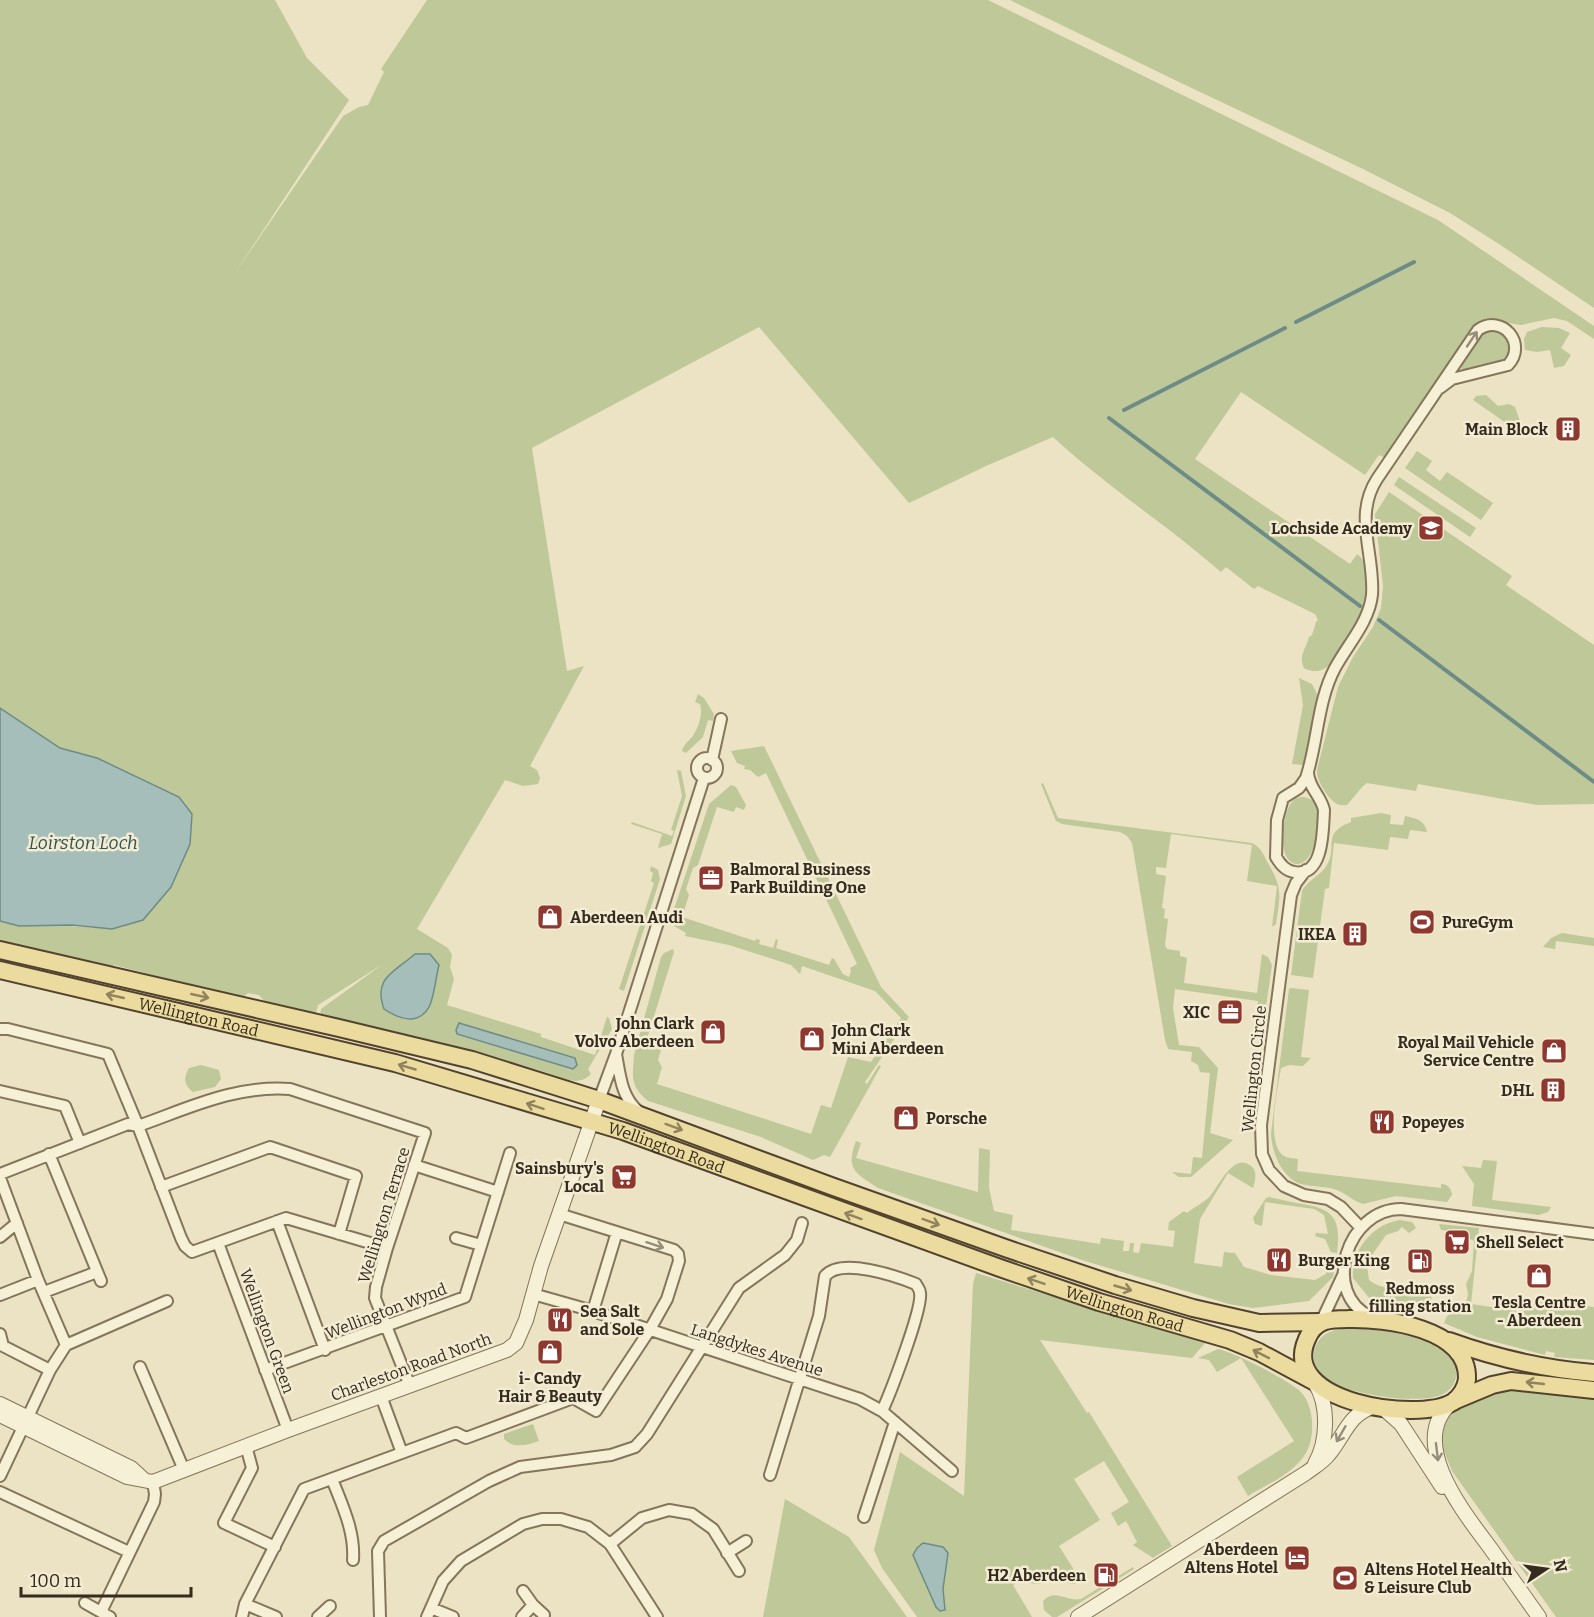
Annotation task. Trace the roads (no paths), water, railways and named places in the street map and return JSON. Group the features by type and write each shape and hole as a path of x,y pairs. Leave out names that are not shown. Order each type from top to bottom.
{"main road":[{"name":"Wellington Road","path":"0,950 472,1060 599,1100 841,1190 1114,1285 1204,1311 1270,1324 1321,1322 1332,1319 1374,1319 1402,1323 1445,1340"},
{"name":"Wellington Road","path":"0,970 395,1063 591,1122 667,1147 1011,1272 1099,1302 1230,1340 1258,1352 1340,1396 1379,1407 1430,1408 1453,1402"},
{"path":"1314,1382 1304,1367 1304,1349 1310,1333 1321,1322"},
{"path":"1445,1340 1528,1364 1594,1372"},
{"path":"1445,1340 1458,1353 1466,1368 1465,1386 1453,1402"},
{"path":"1453,1402 1492,1385 1510,1381 1594,1390"}],"street":[{"path":"1308,773 1311,787 1323,803 1324,810 1319,854 1314,865 1306,870 1295,872 1284,867 1277,860 1275,854 1277,820 1283,798 1303,783 1308,773 1329,682 1344,652 1365,620 1370,606 1372,583 1365,521 1368,495 1377,479 1481,328 1487,325 1497,325 1511,334 1515,341 1515,352 1508,365 1450,380 1440,388"},
{"path":"599,1100 705,778 698,773 697,765 704,759 712,759 721,719"},
{"path":"1295,791 1305,790 1316,795"},
{"name":"Wellington Circle","path":"1284,867 1291,896"},
{"name":"Wellington Circle","path":"1306,870 1296,883 1291,896 1261,1125 1262,1154 1269,1170 1284,1186 1304,1195 1332,1201 1360,1227"},
{"path":"0,1029 8,1029 108,1054 185,1246 192,1252 286,1218 387,1248"},
{"path":"616,1054 630,1104 644,1116"},
{"name":"Wellington Terrace","path":"66,1345 38,1280 0,1176 128,1124 138,1126 229,1093 270,1088 291,1089 425,1133 375,1287 375,1298 384,1326 410,1386"},
{"path":"0,1091 65,1106 80,1143"},
{"name":"Charleston Road North","path":"148,1481 184,1470 507,1350 516,1343 599,1100"},
{"path":"161,1187 270,1147 356,1176 339,1234"},
{"path":"456,1238 482,1245 510,1153"},
{"path":"44,1292 99,1276 49,1155"},
{"path":"414,1165 498,1192"},
{"path":"1321,1322 1344,1273 1350,1243 1360,1227 1379,1213 1401,1209 1594,1234"},
{"path":"242,1617 245,1604 304,1489 456,1433 466,1438 573,1398 596,1411 649,1331 667,1299 679,1261 678,1254 674,1250 559,1214"},
{"path":"277,1221 325,1350"},
{"path":"0,1237 17,1223"},
{"path":"380,1617 378,1551 384,1541 489,1481 520,1467 611,1455 635,1448 647,1434 739,1288 785,1255 797,1240 802,1224"},
{"path":"593,1311 617,1232"},
{"name":"Wellington Green","path":"218,1243 288,1430"},
{"name":"Wellington Wynd","path":"265,1370 465,1297 482,1245"},
{"path":"770,1475 819,1316 825,1276 835,1268 867,1270 909,1281 916,1284 920,1292 919,1304 897,1375 882,1411"},
{"path":"1344,1273 1347,1292 1353,1302 1362,1312 1374,1319"},
{"path":"0,1295 38,1280"},
{"name":"Langdykes Avenue","path":"533,1294 593,1311 860,1399 882,1411 952,1471"},
{"path":"0,1476 51,1370 66,1345 167,1301"},
{"path":"0,1334 2,1345 51,1370"},
{"path":"140,1367 184,1470"},
{"path":"1312,1468 1322,1448 1324,1436 1321,1398 1314,1382"},
{"path":"381,1396 402,1453"},
{"path":"1453,1402 1439,1420 1436,1444 1441,1470 1456,1501"},
{"path":"0,1404 25,1423"},
{"path":"1084,1615 1312,1468 1328,1456 1353,1417 1379,1407 1397,1420 1440,1485 1456,1501 1539,1617"},
{"path":"0,1415 25,1423 131,1468 148,1481 155,1494 154,1502 129,1552 105,1615 85,1603"},
{"path":"864,1517 895,1422"},
{"path":"246,1446 252,1468 224,1523 274,1547"},
{"path":"332,1479 350,1527 354,1543 353,1560"},
{"path":"0,1492 129,1552"},
{"path":"610,1544 642,1518 669,1510 692,1514 714,1529 739,1571"},
{"path":"453,1617 429,1613 443,1581 461,1561 523,1524 542,1519 561,1519 588,1527 610,1544 657,1617"},
{"path":"727,1552 746,1541"},
{"path":"523,1591 544,1616"},
{"path":"245,1604 276,1617"},
{"path":"522,1617 533,1605"},
{"path":"318,1617 330,1606"}],"water":[{"name":"Loirston Loch","path":"0,708 60,748 97,758 179,797 192,814 190,844 171,887 143,920 112,929 72,925 19,926 0,921"},
{"path":"415,954 430,954 439,965 429,1007 419,1017 408,1019 396,1016 384,1009 381,990 387,977"},
{"path":"459,1023 575,1058 577,1065 573,1069 457,1034"},
{"path":"923,1543 943,1547 948,1553 943,1589 945,1610 940,1611 936,1607 913,1555"}],"waterway":[{"path":"1296,322 1414,262"},
{"path":"1124,410 1285,328"},
{"path":"1109,418 1360,606"},
{"path":"1379,620 1594,782"}],"place":[{"name":"Main Block","path":"1568,429"},
{"name":"Lochside Academy","path":"1431,528"},
{"name":"Balmoral Business Park Building One","path":"711,878"},
{"name":"Aberdeen Audi","path":"550,917"},
{"name":"PureGym","path":"1422,922"},
{"name":"IKEA","path":"1355,934"},
{"name":"XIC","path":"1230,1012"},
{"name":"John Clark Volvo Aberdeen","path":"713,1032"},
{"name":"John Clark Mini Aberdeen","path":"812,1039"},
{"name":"Royal Mail Vehicle Service Centre","path":"1554,1051"},
{"name":"DHL","path":"1553,1090"},
{"name":"Porsche","path":"906,1118"},
{"name":"Popeyes","path":"1382,1122"},
{"name":"Sainsbury's Local","path":"624,1177"},
{"name":"Shell Select","path":"1457,1242"},
{"name":"Burger King","path":"1279,1260"},
{"name":"Redmoss filling station","path":"1420,1261"},
{"name":"Tesla Centre - Aberdeen","path":"1539,1276"},
{"name":"Sea Salt and Sole","path":"560,1320"},
{"name":"i- Candy Hair & Beauty","path":"550,1352"},
{"name":"Aberdeen Altens Hotel","path":"1297,1558"},
{"name":"H2 Aberdeen","path":"1106,1575"},
{"name":"Altens Hotel Health & Leisure Club","path":"1345,1578"}]}
